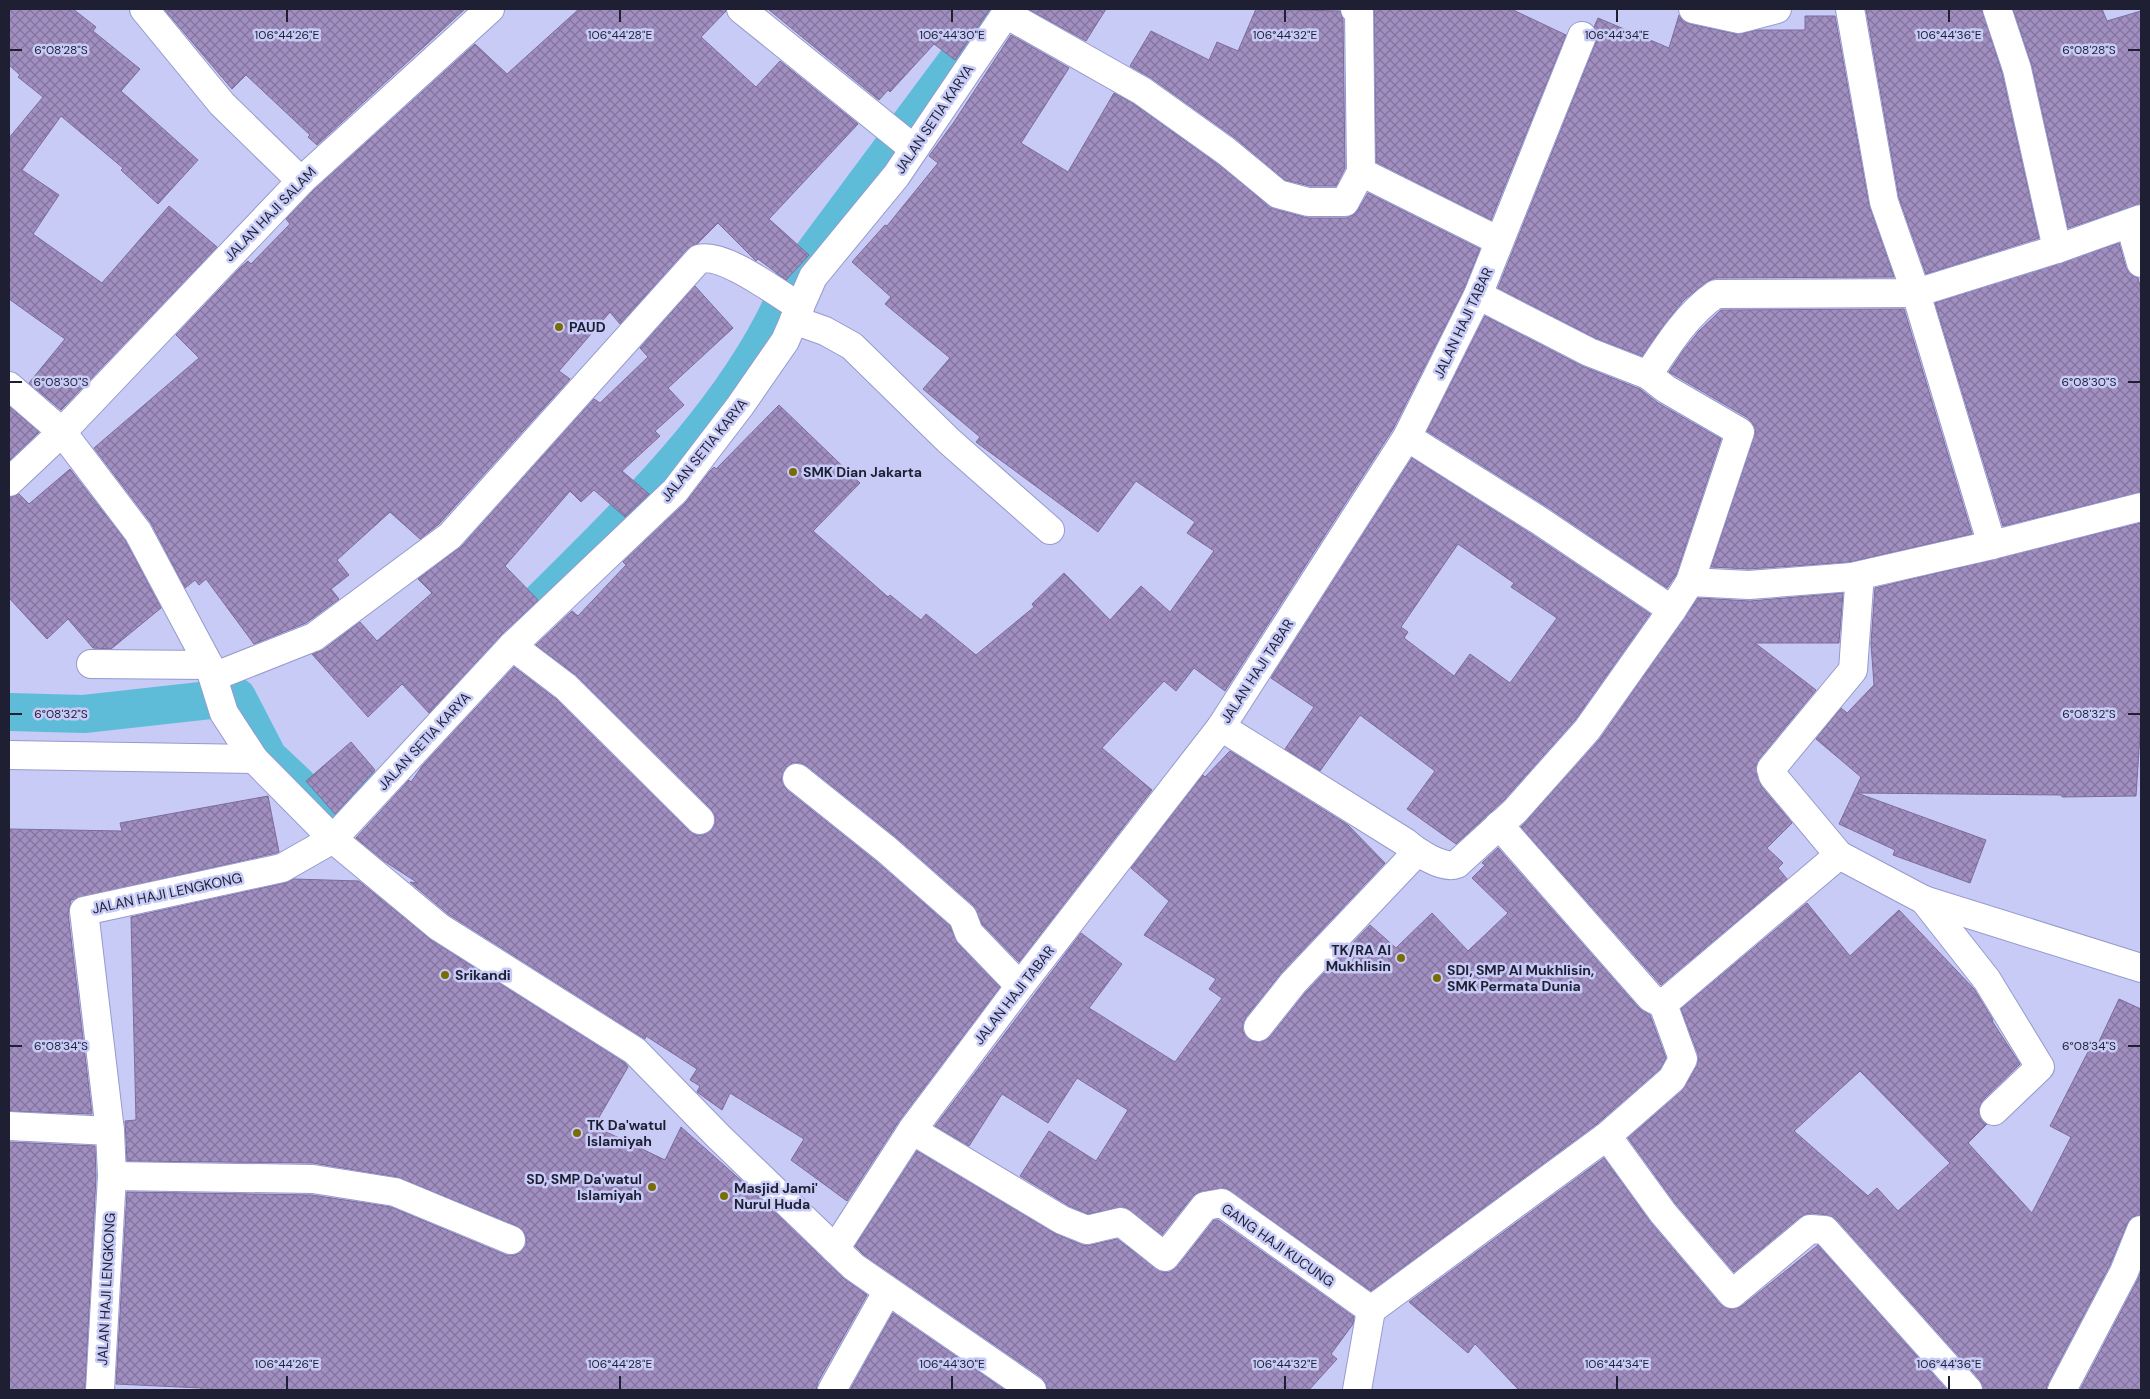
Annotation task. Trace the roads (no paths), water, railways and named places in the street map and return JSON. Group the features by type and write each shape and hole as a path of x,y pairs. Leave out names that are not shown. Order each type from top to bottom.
{"street":[{"path":"144,9 222,104 301,181"},
{"name":"JALAN HAJI SALAM","path":"9,482 62,432 301,181 490,9"},
{"path":"741,9 914,149"},
{"path":"1007,12 1142,91 1226,151 1278,194 1308,202 1346,202 1361,172 1359,12 1355,9"},
{"path":"1693,9 1739,19 1777,9"},
{"path":"1850,9 1884,202 1916,293 1992,545"},
{"path":"1998,9 2017,69 2057,249"},
{"name":"JALAN SETIA KARYA","path":"333,839 512,646 675,491 786,341 813,277 896,176 1007,12"},
{"name":"JALAN HAJI TABAR","path":"835,1249 912,1130 1020,986 1221,728 1407,437 1478,295 1582,36"},
{"path":"1361,172 1499,242"},
{"path":"1648,375 1670,340 1706,301 1716,294 1916,293 2057,249 2136,221 2141,263"},
{"path":"91,664 212,674 314,637 450,536 699,259 708,256 723,261 797,314 852,346 949,441 1050,530"},
{"path":"1221,728 1405,842 1417,852 1453,866 1515,811 1587,730 1690,582 1740,432 1666,388 1648,375 1589,352 1478,295"},
{"path":"9,386 62,432 138,532 212,674 224,712 254,759 333,839 439,927 635,1051 719,1137 854,1267 887,1292 1032,1390"},
{"path":"1407,437 1540,521 1672,610"},
{"path":"1690,582 1749,585 1852,578 2141,507"},
{"path":"1852,578 1859,587 1854,670 1772,769 1773,776 1839,855 1924,900 2141,968"},
{"path":"512,646 566,687 700,820"},
{"path":"9,756 254,759"},
{"path":"797,778 887,850 963,917 968,932 1020,986"},
{"path":"1357,1390 1371,1310 1607,1136 1672,1079 1683,1059 1663,1004 1651,998 1499,825"},
{"name":"JALAN HAJI LENGKONG","path":"100,1390 112,1176 110,1131 84,911 282,868 333,839"},
{"path":"1258,1027 1293,983 1417,852"},
{"path":"1663,1004 1839,855"},
{"path":"1924,900 1988,980 2040,1067 1994,1111"},
{"path":"9,1126 110,1131"},
{"name":"GANG HAJI KUCUNG","path":"912,1130 1062,1220 1087,1230 1120,1222 1165,1256 1205,1206 1222,1203 1371,1310"},
{"path":"1607,1136 1663,1213 1732,1294 1810,1229 1825,1230 1968,1390"},
{"path":"112,1176 322,1180 395,1192 511,1240"},
{"path":"2062,1390 2124,1272 2141,1230"},
{"path":"832,1390 887,1292"}],"waterway":[{"path":"534,608 643,497 679,458 712,416 743,374 769,330 791,284 988,19"},
{"path":"9,712 84,714 237,697 268,757 337,822 368,789"}],"place":[{"name":"PAUD","path":"559,327"},
{"name":"SMK Dian Jakarta","path":"793,472"},
{"name":"TK/RA Al Mukhlisin","path":"1401,958"},
{"name":"Srikandi","path":"445,975"},
{"name":"SDI, SMP Al Mukhlisin, SMK Permata Dunia","path":"1437,978"},
{"name":"TK Da'watul Islamiyah","path":"577,1133"},
{"name":"SD, SMP Da'watul Islamiyah","path":"652,1187"},
{"name":"Masjid Jami' Nurul Huda","path":"724,1196"}]}
